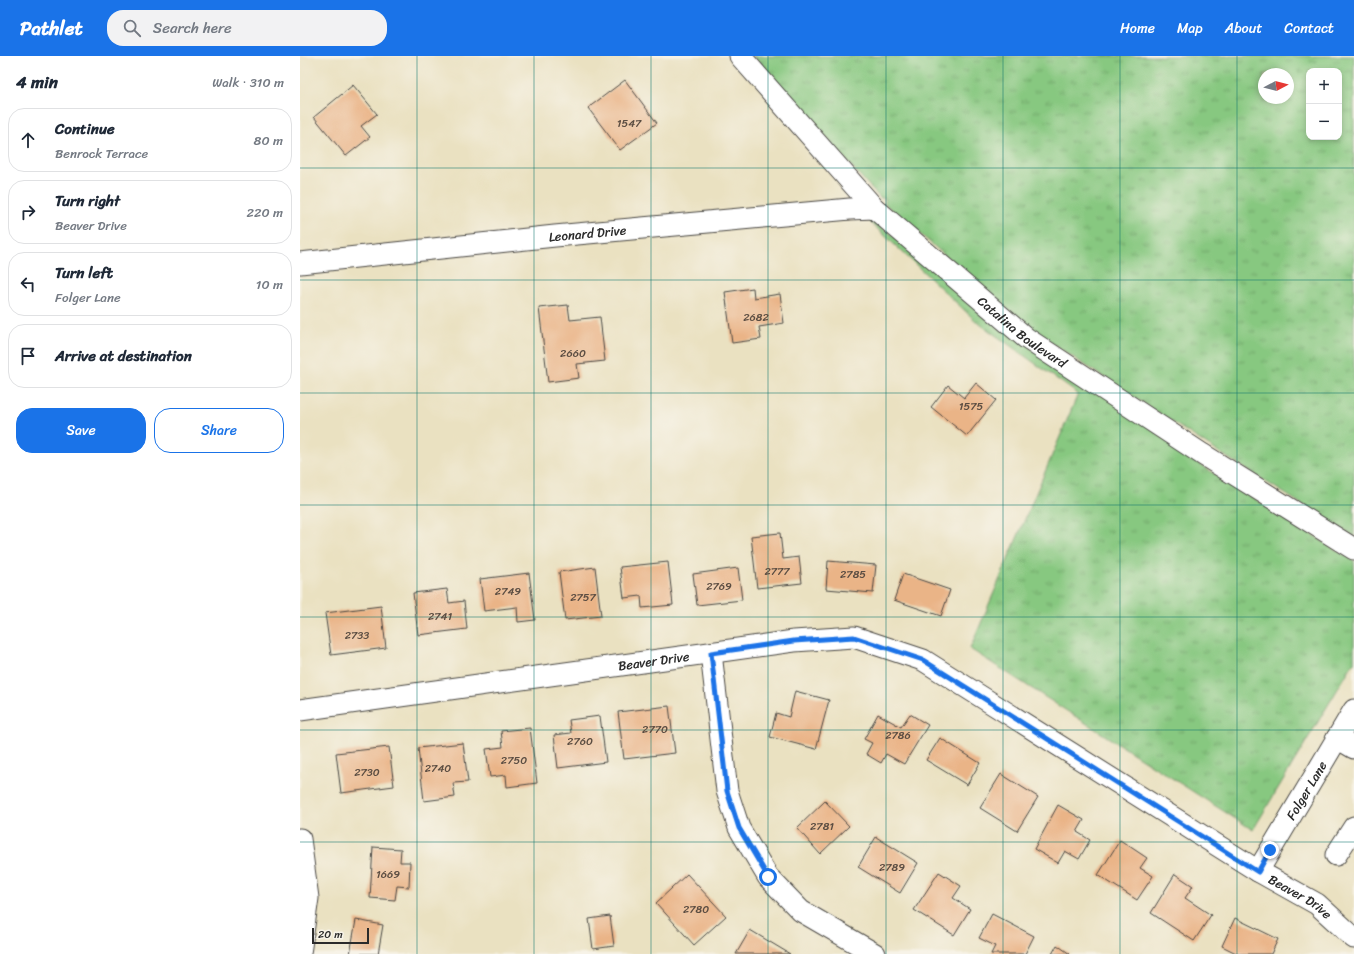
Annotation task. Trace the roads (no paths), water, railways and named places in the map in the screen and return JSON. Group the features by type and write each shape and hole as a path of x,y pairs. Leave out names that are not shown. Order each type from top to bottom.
{"street":[{"name":"Catalina Boulevard","path":"740,56 874,208 1026,338 1202,454 1354,549"},
{"name":"Leonard Drive","path":"300,263 555,236 874,208"},
{"name":"Beaver Drive","path":"300,710 794,641 854,637 923,660 1258,872 1317,904 1354,938"},
{"path":"711,653 727,791 739,828 768,877 801,911 875,954"},
{"name":"Folger Lane","path":"1258,872 1346,743 1354,710"},
{"path":"1336,856 1354,827"},
{"path":"300,839 308,898 300,953"}]}
